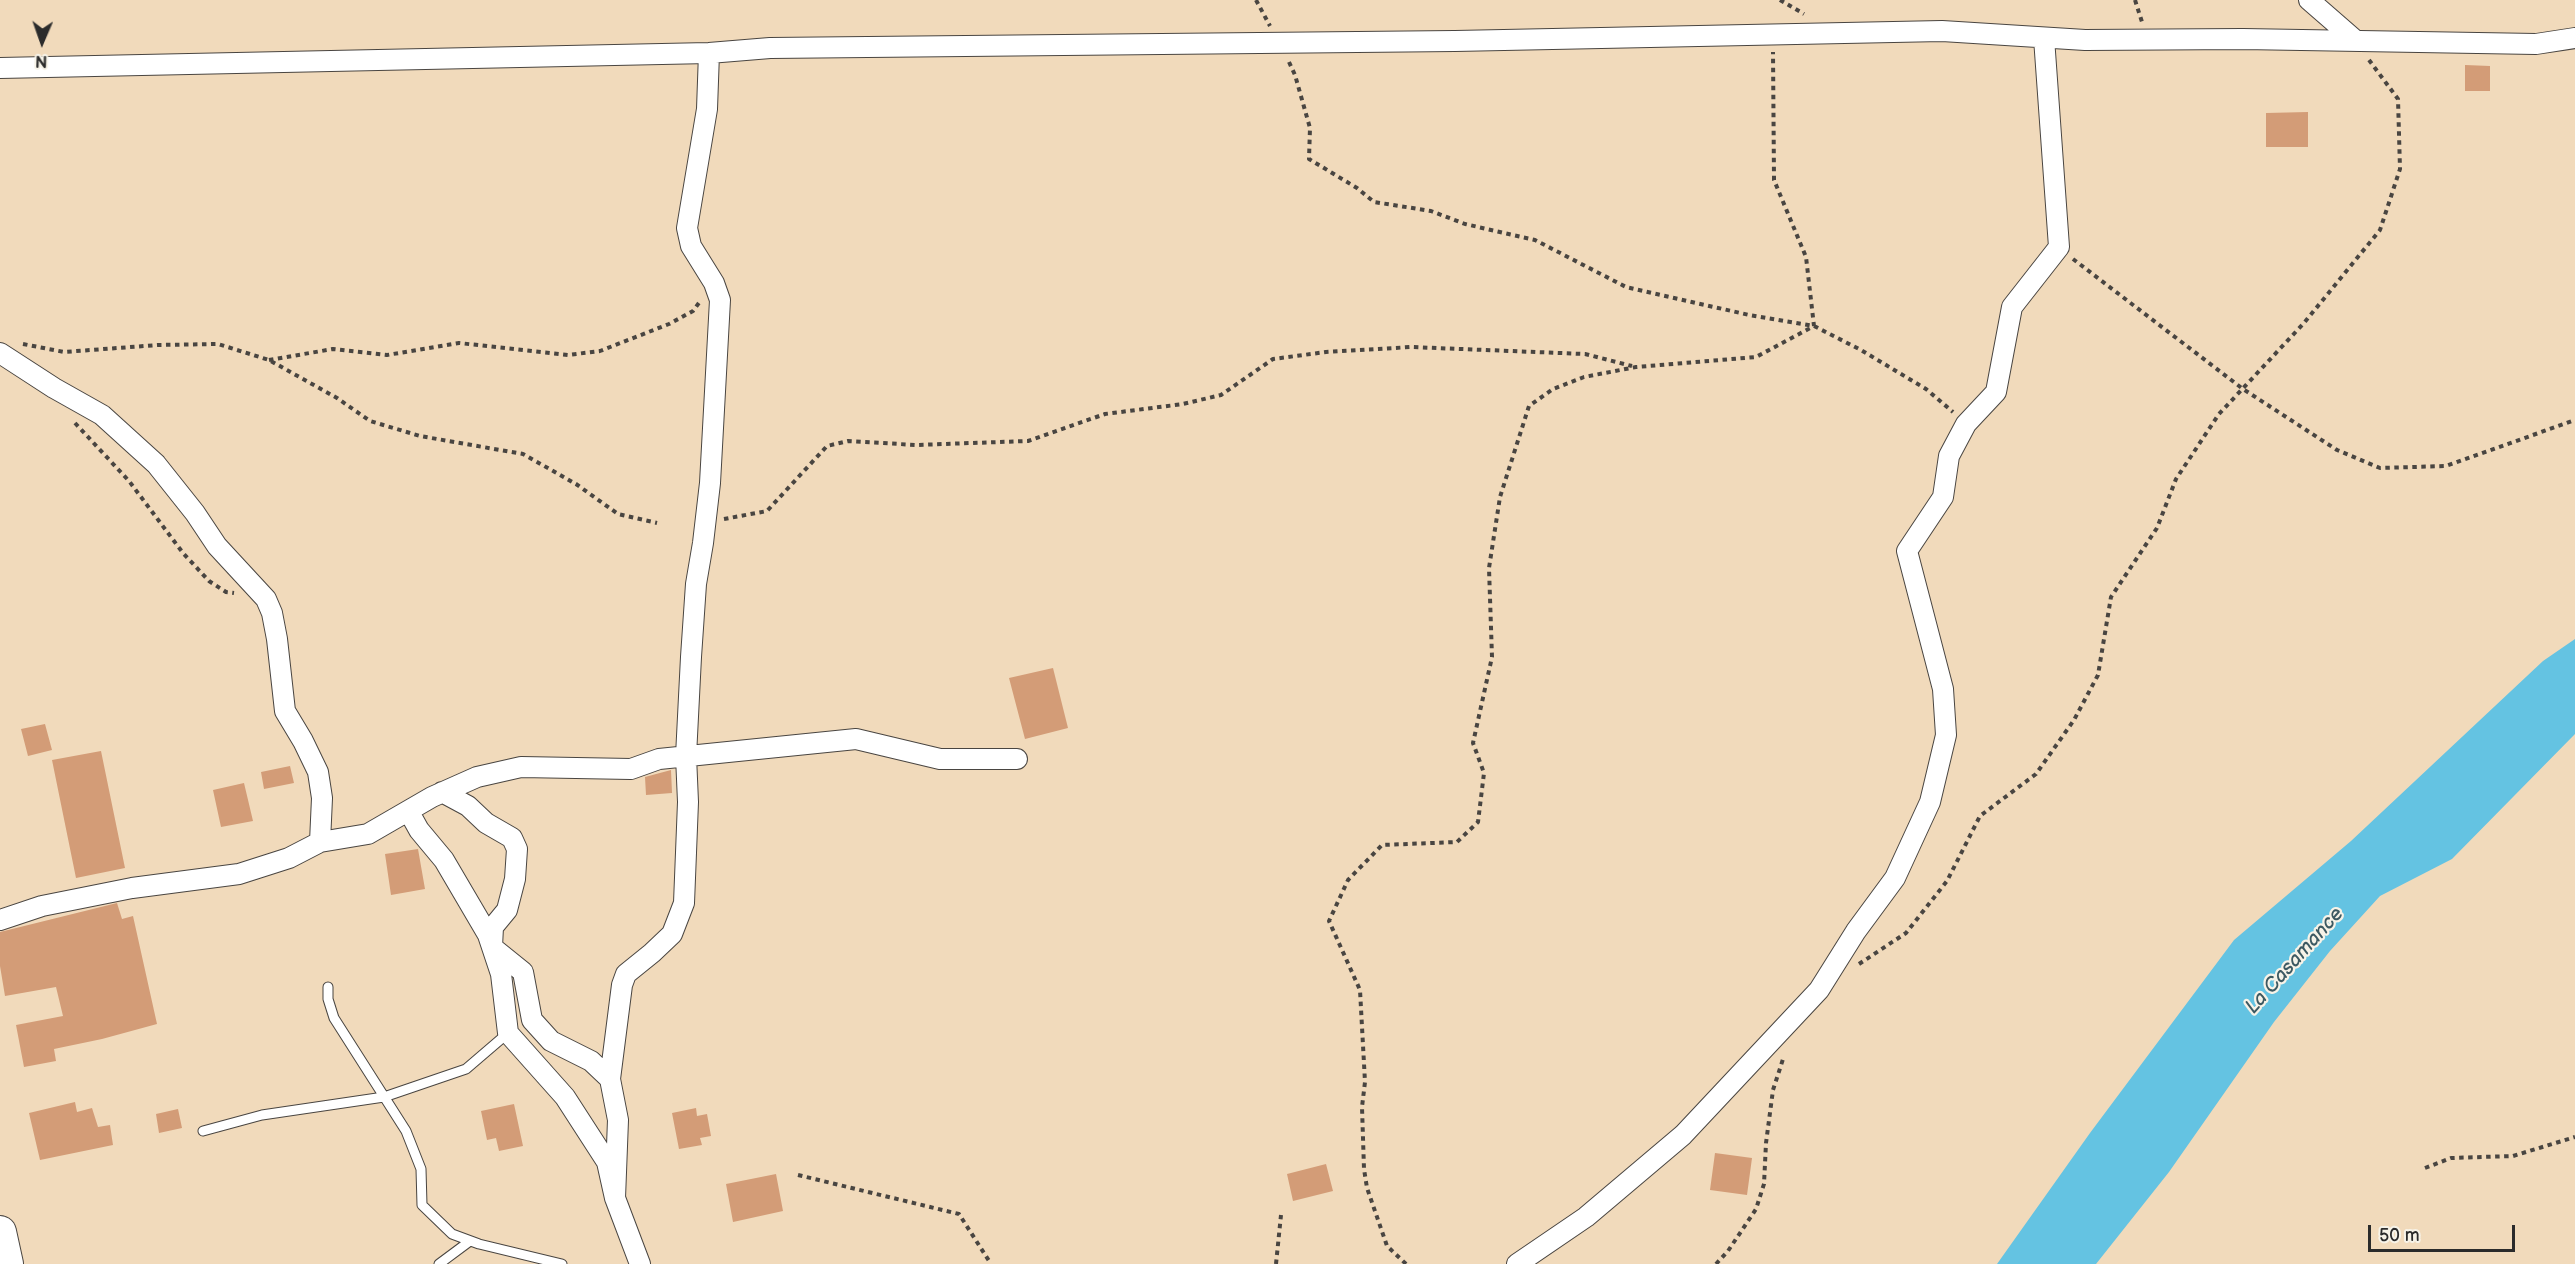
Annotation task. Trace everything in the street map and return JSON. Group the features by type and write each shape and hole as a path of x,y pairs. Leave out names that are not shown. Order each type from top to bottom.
{"main road":[{"path":"0,1232 7,1264"}],"street":[{"path":"2309,0 2355,40"},
{"path":"0,68 710,53 770,48 1280,44 1942,31 2085,40 2355,40 2536,44 2575,38"},
{"path":"1517,1264 1586,1217 1683,1135 1797,1015 1819,990 1856,931 1895,878 1930,802 1946,735 1943,689 1907,551 1943,497 1949,456 1966,423 1996,392 2012,307 2059,247 2044,38"},
{"path":"615,1198 618,1120 610,1079 622,985 626,974 672,934 684,903 688,802 686,756 696,584 705,523 720,300 714,283 691,246 687,228 707,109 710,53"},
{"path":"0,353 54,388 102,415 156,464 195,513 217,546 266,599 272,613 277,639 285,711 318,772 322,798 320,842"},
{"path":"0,920 42,906 132,888 239,873 289,858 320,842 368,834 442,792 477,777 521,767 631,769 659,759 856,739 940,759 1017,759"},
{"path":"442,792 468,806 486,823 512,838 517,849 515,879 507,910 493,927 492,948"},
{"path":"409,812 419,830 444,860 488,935 501,974 508,1033 565,1097 608,1162 615,1198 640,1264"},
{"path":"492,948 523,972 532,1020 551,1041 591,1061 610,1079"}],"lane":[{"path":"328,987 328,999 334,1018 406,1131 421,1169 422,1205 452,1234 470,1241 562,1264"},
{"path":"203,1131 262,1115 384,1097 466,1069 508,1033"},
{"path":"439,1264 470,1241"}],"path":[{"path":"1257,0 1295,75 1310,128 1310,159 1357,188 1374,202 1431,211 1465,224 1535,240 1626,287 1749,315 1814,326 1861,350 1926,389 1966,423"},
{"path":"1773,33 1774,180 1806,256 1814,326"},
{"path":"1858,965 1906,933 1947,881 1980,816 2036,774 2074,720 2098,675 2110,597 2157,528 2176,479 2219,414 2304,323 2380,230 2400,169 2398,99 2355,40"},
{"path":"2059,247 2243,389 2337,450 2380,468 2446,466 2575,420"},
{"path":"269,360 333,349 387,355 459,343 568,355 600,351 669,324 693,311 714,283"},
{"path":"1406,1264 1387,1246 1367,1188 1364,1169 1362,1107 1365,1082 1360,990 1329,921 1348,880 1382,845 1457,842 1478,822 1485,773 1473,743 1492,657 1489,568 1500,497 1529,406 1552,389 1584,377 1636,367 1756,357 1814,326"},
{"path":"22,344 64,352 218,344 269,360 337,398 370,421 420,436 523,454 576,484 618,514 657,523"},
{"path":"705,523 767,511 827,446 848,441 916,445 1028,441 1105,414 1183,404 1221,395 1273,359 1326,352 1411,347 1585,354 1636,367"},
{"path":"66,417 75,423 129,481 183,553 209,580 226,592 266,599"},
{"path":"1716,1264 1728,1251 1756,1209 1764,1184 1766,1143 1773,1090 1797,1015"},
{"path":"2425,1168 2451,1158 2513,1156 2575,1137"},
{"path":"798,1175 959,1214 991,1264"},
{"path":"1276,1264 1281,1215"}],"water":[{"name":"La Casamance","path":"2575,639 2575,734 2452,859 2380,896 2330,951 2274,1022 2169,1172 2096,1264 1997,1264 2090,1133 2234,940 2351,841 2543,661"}],"building":[{"path":"2465,65 2490,66 2490,91 2465,91"},
{"path":"2308,112 2308,147 2266,147 2266,113"},
{"path":"1053,668 1068,728 1025,739 1009,678"},
{"path":"45,724 52,750 28,756 21,729"},
{"path":"101,751 125,868 76,878 52,760"},
{"path":"290,766 294,783 264,789 261,772"},
{"path":"671,770 672,793 646,795 645,777"},
{"path":"244,783 253,821 221,827 213,790"},
{"path":"418,849 425,889 391,895 385,854"},
{"path":"117,903 122,919 133,916 157,1024 54,1049 56,1061 24,1067 16,1025 63,1016 56,987 5,996 0,966 0,932"},
{"path":"75,1102 77,1112 92,1108 98,1127 110,1125 113,1145 40,1160 29,1113"},
{"path":"514,1104 523,1146 499,1151 496,1138 487,1140 481,1111"},
{"path":"696,1108 697,1116 707,1114 711,1136 700,1138 702,1145 679,1149 672,1113"},
{"path":"178,1109 182,1128 159,1133 156,1114"},
{"path":"1715,1153 1752,1158 1747,1195 1710,1190"},
{"path":"1326,1164 1333,1191 1293,1201 1287,1174"},
{"path":"776,1174 783,1211 733,1222 726,1184"}]}
